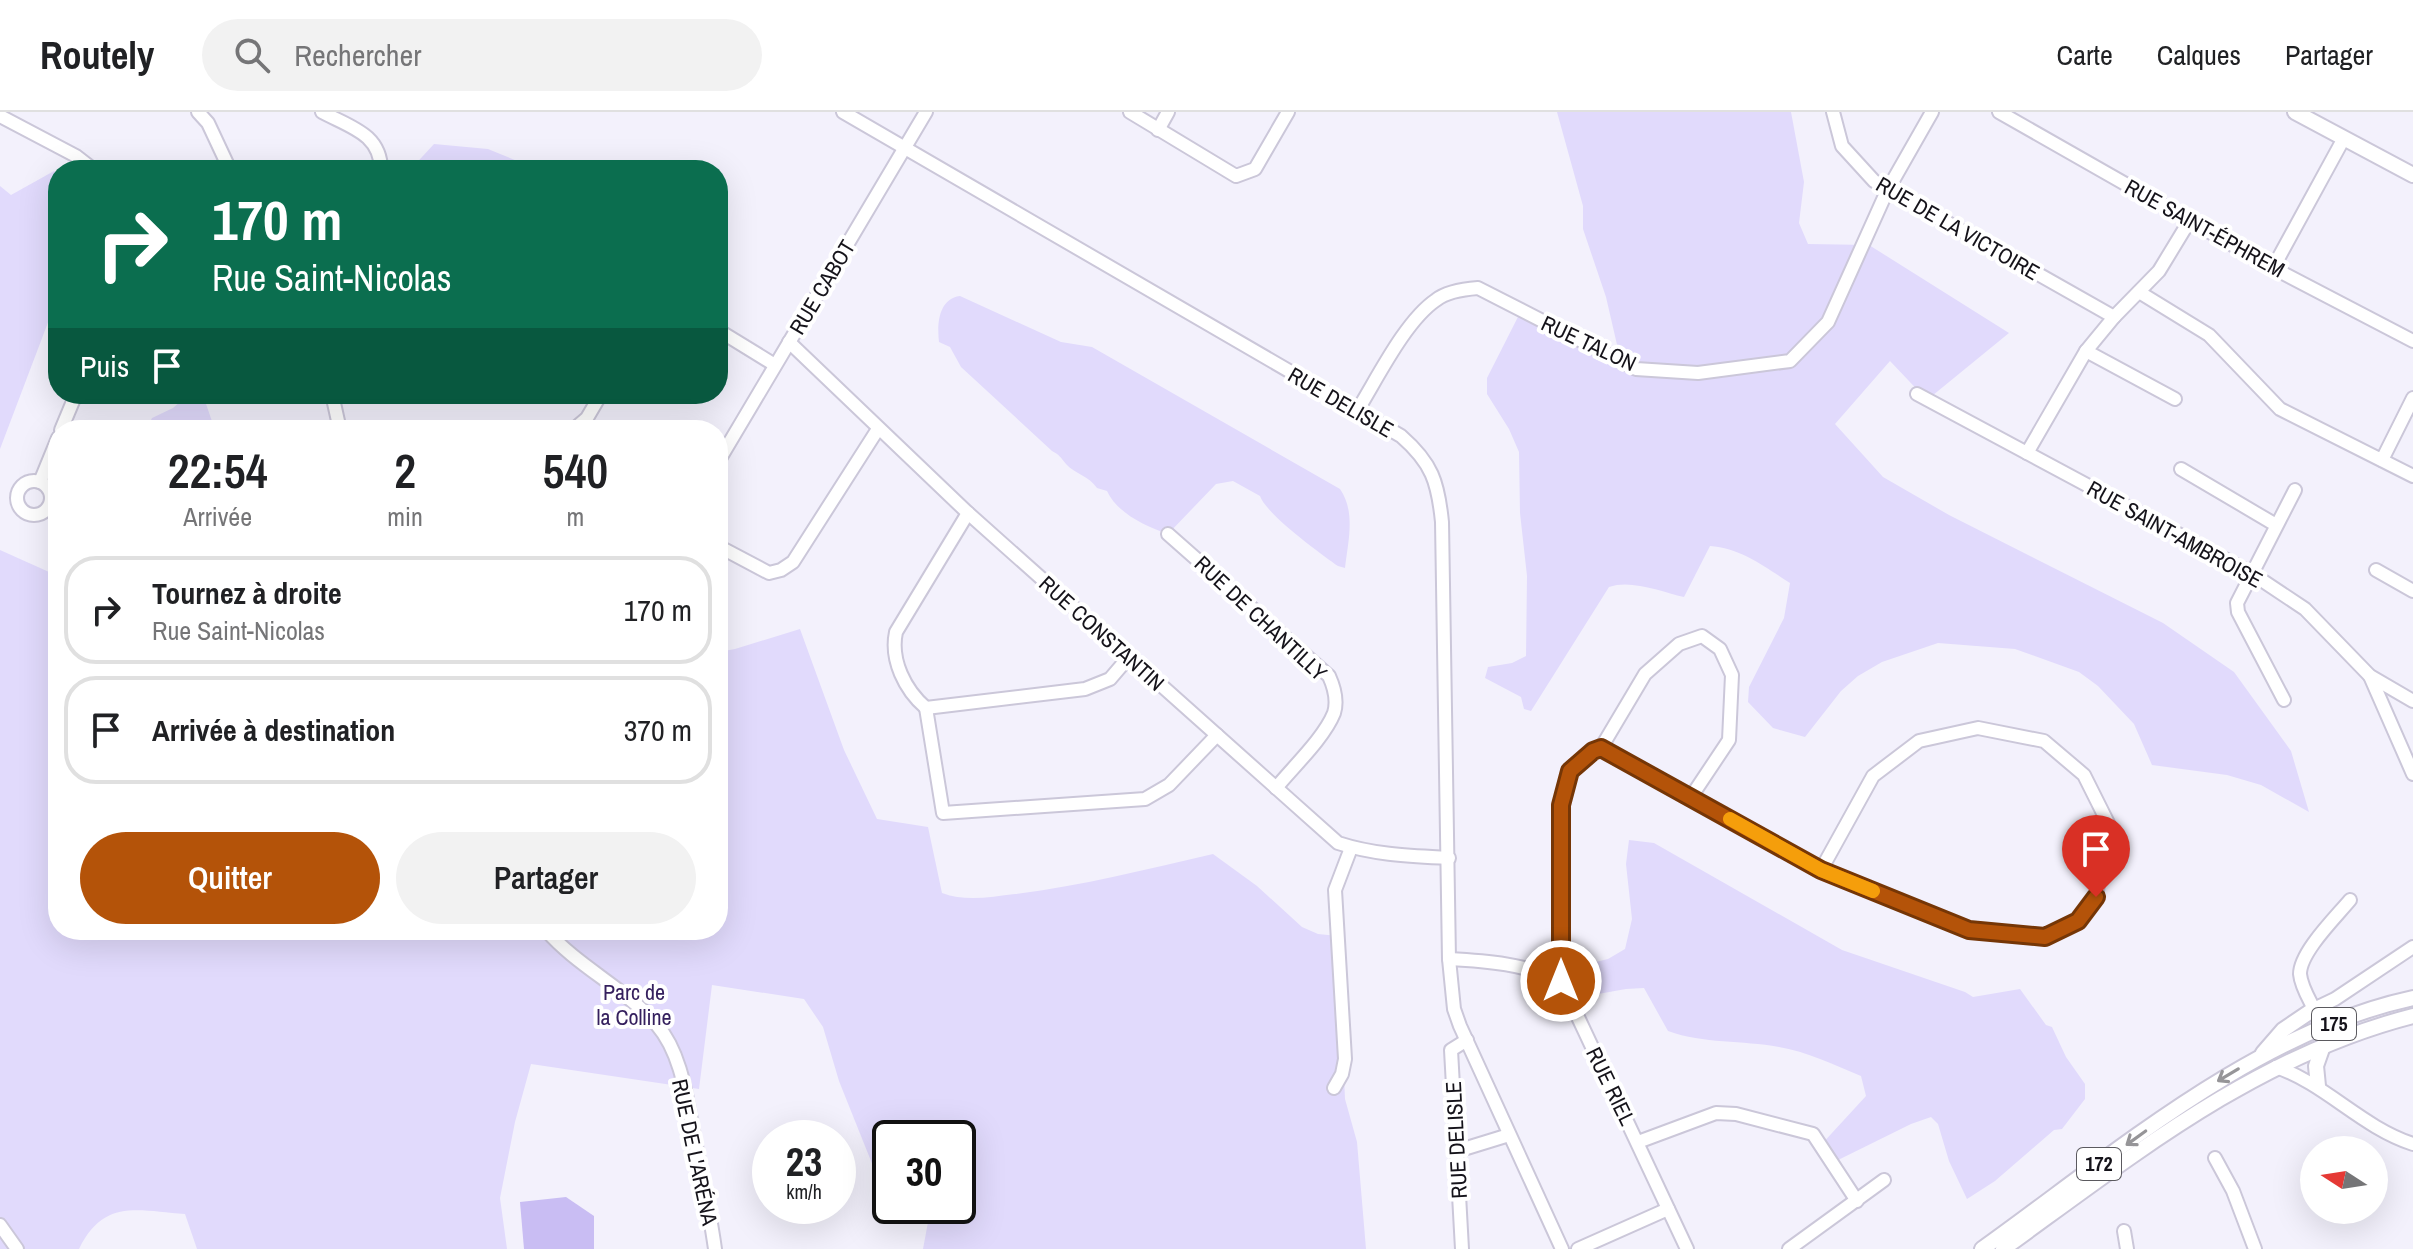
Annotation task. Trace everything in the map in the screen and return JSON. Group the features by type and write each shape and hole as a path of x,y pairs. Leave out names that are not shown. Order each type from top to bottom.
{"main road":[{"path":"2295,112 2413,175"},
{"name":"175","path":"2258,1059 2347,1019 2413,998"},
{"path":"2258,1059 2283,1030 2314,1009"},
{"name":"172","path":"2006,1248 2199,1110 2276,1067 2323,1046 2413,1016"},
{"path":"2318,1086 2316,1066 2323,1046"},
{"name":"172","path":"1982,1249 2185,1104 2258,1059"}],"street":[{"path":"198,112 212,117 227,160"},
{"path":"322,112 371,138 380,160"},
{"name":"RUE DELISLE","path":"843,112 1401,436 1424,459 1436,481 1442,522 1449,959 1454,1009 1562,1249"},
{"name":"RUE CABOT","path":"728,445 926,112"},
{"path":"1130,112 1236,176 1255,169 1288,112"},
{"path":"1158,130 1168,112"},
{"name":"RUE DE LA VICTOIRE","path":"1833,112 1842,146 1861,170 1887,191 2114,317"},
{"name":"RUE TALON","path":"1357,411 1412,323 1437,299 1467,289 1478,288 1636,369 1698,373 1790,361 1828,322 1887,191 1932,112"},
{"name":"RUE SAINT-ÉPHREM","path":"1999,112 2273,268 2413,341"},
{"path":"0,116 81,160"},
{"path":"2273,268 2344,138"},
{"path":"2027,453 2086,351 2159,271 2190,220"},
{"path":"2139,292 2209,335 2280,409 2413,476"},
{"path":"728,336 775,365"},
{"name":"RUE CONSTANTIN","path":"789,342 968,513 1338,843 1391,855 1449,858"},
{"path":"2086,351 2175,399"},
{"name":"RUE SAINT-AMBROISE","path":"1917,394 2251,573 2305,609 2370,676 2413,701"},
{"path":"2382,460 2413,398"},
{"path":"728,551 769,573 793,562 878,429"},
{"path":"40,482 48,462"},
{"path":"2181,469 2276,525"},
{"path":"2284,700 2238,612 2238,597 2295,490"},
{"path":"968,513 894,637 896,659 904,681 926,708 943,813 1145,799 1169,785 1217,735"},
{"name":"RUE DE CHANTILLY","path":"1168,534 1329,676 1334,688 1334,712 1276,788"},
{"path":"2376,570 2413,591"},
{"name":"RUE RIEL","path":"1687,1249 1561,981 1561,805 1570,771 1601,748 1645,674 1679,644 1702,636 1720,649 1732,675 1729,740 1691,797"},
{"path":"926,708 1085,689 1110,679 1128,658"},
{"path":"2370,676 2413,774"},
{"path":"1601,748 1821,870 1969,930 2045,937 2078,921 2096,897 2108,823 2084,775 2044,741 1978,728 1919,741 1873,776 1821,870"},
{"path":"1334,1088 1342,1074 1345,1059 1335,890 1351,848"},
{"path":"2350,900 2301,965 2302,982 2314,1009 2335,999 2413,947"},
{"name":"RUE DE L'ARÉNA","path":"554,940 591,971 617,987 648,1015 672,1049 690,1111 715,1249"},
{"path":"1449,959 1494,962 1544,973 1561,981"},
{"name":"RUE DELISLE","path":"1462,1249 1451,1050 1467,1040"},
{"path":"2276,1067 2299,1075 2377,1128 2413,1144"},
{"path":"1638,1142 1716,1113 1728,1112 1813,1134 1857,1201"},
{"path":"1457,1151 1509,1135"},
{"path":"2215,1158 2233,1191 2255,1249"},
{"path":"1789,1249 1884,1180"},
{"path":"1578,1249 1668,1209"},
{"path":"0,1225 17,1249"},
{"path":"2124,1231 2127,1249"}],"green space":[{"path":"1557,112 1791,112 1804,182 1799,223 1808,244 1869,245 2009,333 1927,400 1890,361 1835,424 1883,477 1949,515 2163,623 2234,672 2291,751 2309,812 2261,785 2227,775 2152,765 2134,724 2098,686 2079,672 2015,649 1938,643 1882,662 1858,676 1841,691 1805,737 1773,728 1748,702 1749,687 1784,618 1790,583 1752,559 1732,550 1710,546 1684,597 1637,585 1609,587 1531,711 1524,709 1521,697 1485,678 1488,667 1512,663 1526,656 1527,576 1520,513 1519,452 1487,394 1487,378 1522,309 1614,352 1618,349 1606,297 1583,229 1583,206"},
{"path":"434,144 488,149 515,160 419,160"},
{"path":"48,174 48,322 0,449 0,186 11,195"},
{"path":"960,296 1061,342 1092,347 1340,489 1349,517 1345,568 1295,533 1272,513 1260,496 1233,481 1216,484 1168,534 1141,523 1125,512 1107,491 1097,488 1052,451 961,367 950,347 939,342 938,328 943,307"},
{"path":"178,404 206,404 212,420 151,420"},
{"name":"Parc de la Colline","path":"0,550 48,572 48,940 728,940 728,650 800,629 844,750 877,819 928,827 942,893 978,898 1040,891 1213,854 1257,886 1302,927 1318,934 1338,936 1345,1099 1357,1142 1366,1249 923,1249 928,1224 976,1224 976,1120 872,1120 872,1164 839,1081 823,1027 804,999 712,985 699,1089 531,1064 515,1122 500,1198 507,1249 197,1249 185,1214 137,1210 111,1215 100,1222 79,1249 0,1249"},
{"path":"1629,840 1654,843 1842,950 1973,997 2020,989 2046,1025 2052,1027 2066,1057 2085,1084 2085,1099 2062,1129 2054,1130 1995,1181 1967,1199 1949,1161 1938,1124 1931,1117 1830,1164 1820,1146 1866,1096 1861,1076 1790,1049 1695,1038 1668,1031 1644,988 1570,999 1563,970 1608,959 1625,949 1632,919 1626,864"}],"shaded area":[{"path":"566,1197 594,1216 594,1249 524,1249 520,1202"}],"slow traffic":[{"path":"1730,819 1821,870 1873,891"}],"route":[{"path":"1561,981 1563,791 1570,771 1578,762 1601,748 1821,870 1969,930 2052,936 2078,921 2096,897"}]}
